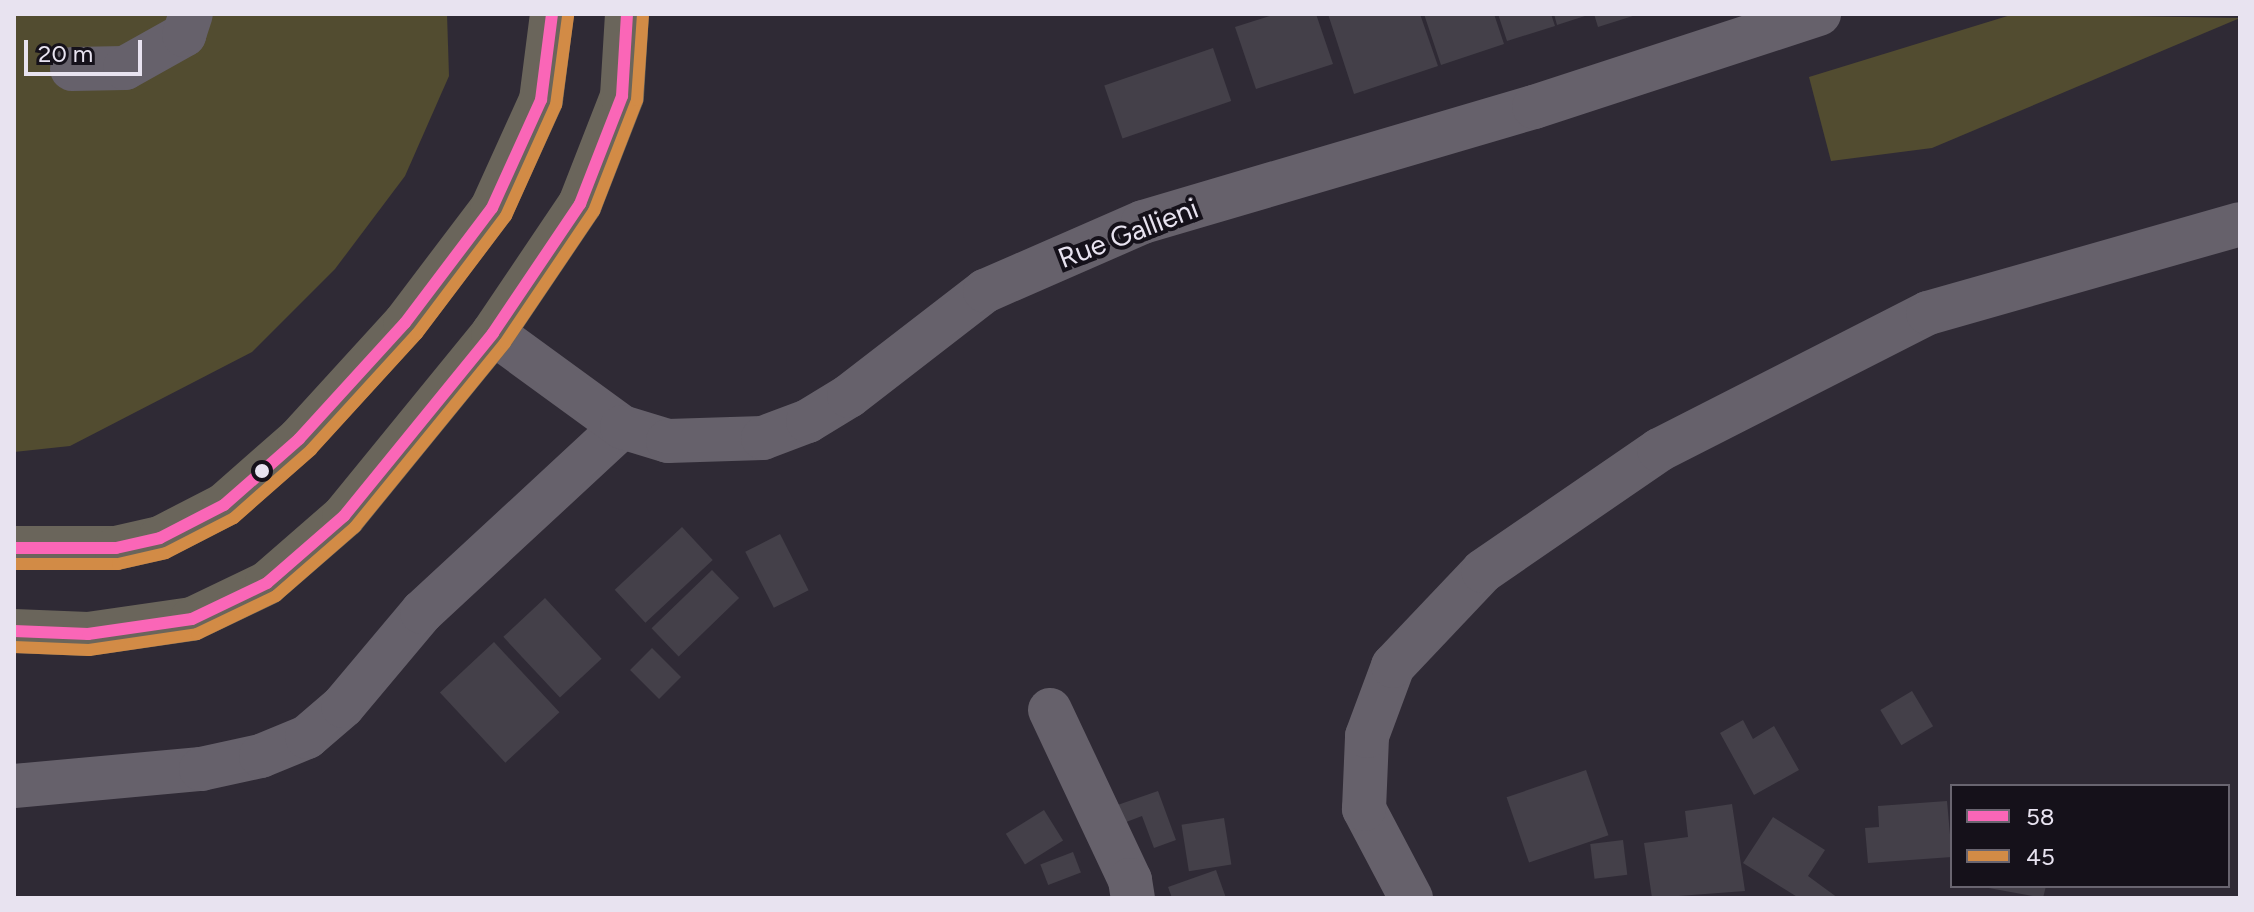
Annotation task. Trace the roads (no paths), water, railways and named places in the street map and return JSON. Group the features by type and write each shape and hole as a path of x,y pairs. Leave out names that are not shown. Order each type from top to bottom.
{"highway":[{"path":"14,548 116,548 160,538 224,505 299,439 405,323 492,208 541,100 552,14"},
{"path":"14,631 150,629 235,602 267,583 344,516 493,333 580,204 609,139 624,84 627,14"}],"street":[{"path":"72,69 125,68 184,35 191,14"},
{"name":"Rue Gallieni","path":"493,333 622,427 668,441 763,438 808,421 849,396 985,291 1143,222 1534,107 1819,14"},
{"path":"1411,898 1364,809 1367,736 1393,666 1483,571 1659,450 1928,313 2240,224"},
{"path":"14,786 201,769 261,756 307,737 343,706 422,612 622,427"},
{"path":"1050,710 1130,880 1133,898"}]}
